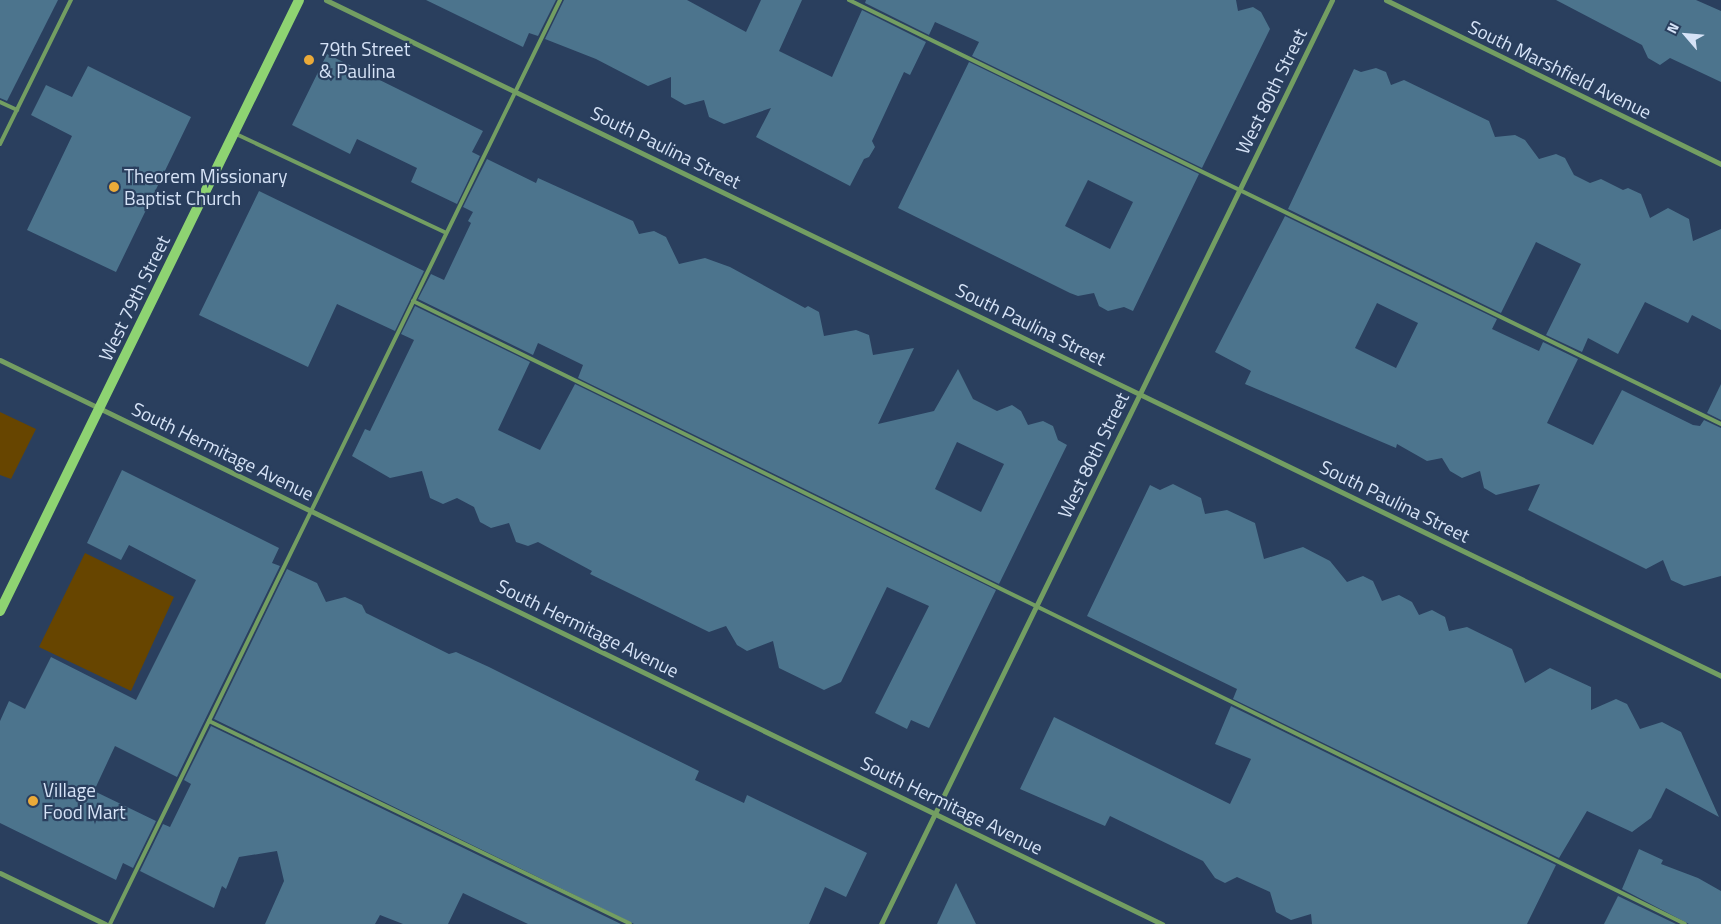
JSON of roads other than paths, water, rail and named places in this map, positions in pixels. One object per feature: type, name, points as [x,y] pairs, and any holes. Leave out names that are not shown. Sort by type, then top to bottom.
[{"type":"main road","name":"West 79th Street","points":[[0,611],[299,0]]},
{"type":"street","name":"South Paulina Street","points":[[326,0],[1721,676]]},
{"type":"street","name":"West 80th Street","points":[[881,924],[1332,0]]},
{"type":"street","name":"South Marshfield Avenue","points":[[1386,0],[1721,164]]},
{"type":"street","name":"South Hermitage Avenue","points":[[0,360],[1162,924]]},
{"type":"street","points":[[0,873],[105,924]]},
{"type":"lane","points":[[0,144],[70,0]]},
{"type":"lane","points":[[110,924],[560,0]]},
{"type":"lane","points":[[849,0],[1721,424]]},
{"type":"lane","points":[[0,102],[17,110]]},
{"type":"lane","points":[[234,133],[446,233]]},
{"type":"lane","points":[[413,301],[1685,924]]},
{"type":"lane","points":[[209,721],[630,924]]},
{"type":"place","name":"79th Street & Paulina","points":[[309,60]]},
{"type":"place","name":"Theorem Missionary Baptist Church","points":[[114,187]]},
{"type":"place","name":"Village Food Mart","points":[[33,801]]}]
